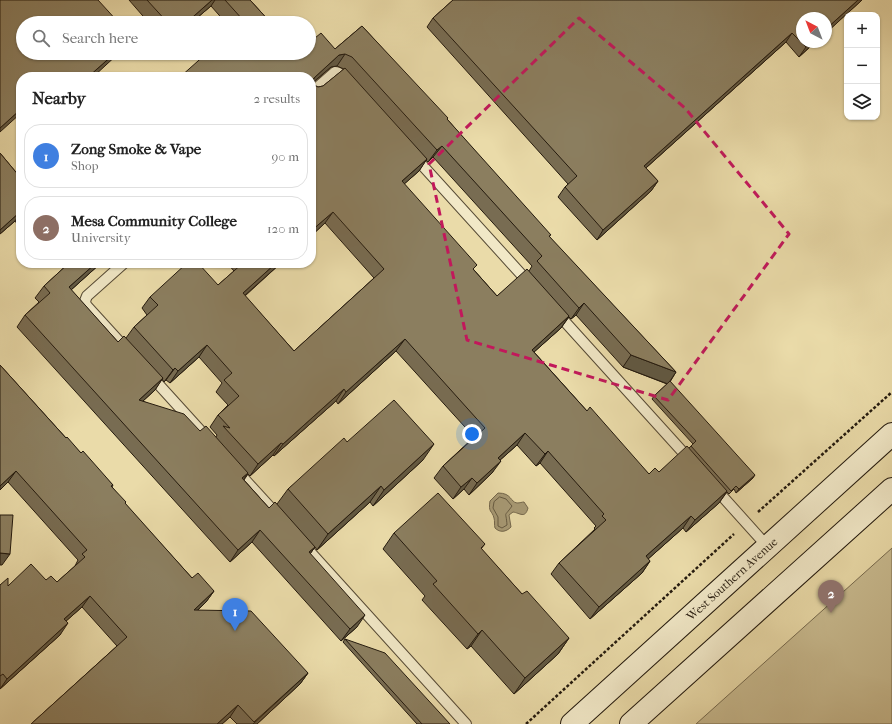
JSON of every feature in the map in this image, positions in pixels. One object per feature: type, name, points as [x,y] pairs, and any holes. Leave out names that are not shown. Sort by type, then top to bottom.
[{"type":"main road","name":"West Southern Avenue","points":[[572,724],[892,434]]},
{"type":"main road","points":[[631,724],[892,490]]},
{"type":"lane","points":[[316,88],[334,72],[338,72],[353,88]]},
{"type":"lane","points":[[406,147],[540,294]]},
{"type":"lane","points":[[118,268],[87,296],[85,301],[86,305],[216,448]]},
{"type":"lane","points":[[550,306],[699,470]]},
{"type":"lane","points":[[232,466],[285,524]]},
{"type":"lane","points":[[710,482],[767,546]]},
{"type":"lane","points":[[296,536],[466,724]]},
{"type":"path","points":[[526,724],[892,392]]},
{"type":"highlighted area","points":[[579,18],[685,108],[789,234],[668,400],[467,340],[429,164]]},
{"type":"shaded area","points":[[892,548],[892,724],[696,724]]},
{"type":"water","points":[[498,493],[506,494],[517,503],[524,502],[528,508],[524,514],[513,512],[509,515],[511,527],[503,531],[499,531],[495,528],[494,518],[490,510],[490,501]]},
{"type":"building","points":[[0,0],[98,0],[113,16],[16,16],[16,60],[107,60],[94,72],[16,72],[16,114],[0,128]]},
{"type":"building","points":[[147,0],[212,0],[194,16],[162,16]]},
{"type":"building","points":[[225,0],[250,0],[265,16],[239,16]]},
{"type":"building","points":[[453,0],[858,0],[832,24],[832,12],[796,12],[796,37],[792,33],[644,166],[658,181],[603,230],[565,187],[577,176],[433,18]]},
{"type":"building","points":[[362,26],[448,118],[447,119],[551,235],[549,236],[676,372],[631,355],[584,303],[579,308],[537,261],[542,256],[442,146],[437,150],[352,57],[345,54],[339,55],[316,76],[316,72],[186,72],[199,60],[316,60],[316,37],[321,33],[335,49]]},
{"type":"building","points":[[345,68],[427,159],[402,181],[477,265],[473,269],[497,296],[527,269],[569,316],[532,350],[587,411],[590,407],[649,474],[655,468],[659,472],[687,446],[727,491],[695,520],[691,516],[646,556],[650,561],[599,607],[559,563],[606,520],[602,516],[604,514],[548,451],[545,454],[525,433],[498,458],[501,461],[477,483],[472,478],[461,487],[443,466],[485,428],[405,339],[346,392],[344,389],[283,444],[281,443],[258,464],[223,426],[230,428],[218,415],[239,396],[224,380],[232,373],[207,345],[178,371],[175,368],[173,370],[134,327],[158,305],[150,297],[182,268],[203,268],[218,285],[237,268],[270,268],[243,293],[294,351],[384,269],[333,212],[316,227],[316,86],[323,86]]},
{"type":"building","points":[[0,153],[16,172],[16,216],[0,230]]},
{"type":"building","points":[[64,268],[90,268],[69,287],[118,342],[124,336],[163,378],[139,400],[184,414],[200,431],[206,426],[248,473],[242,478],[269,508],[275,502],[315,547],[309,552],[365,615],[350,629],[260,530],[238,550],[25,315],[50,293],[44,286]]},
{"type":"building","points":[[0,365],[66,438],[67,437],[81,453],[83,451],[113,485],[111,486],[126,502],[125,503],[192,578],[198,573],[214,591],[194,610],[251,611],[308,673],[254,722],[238,705],[217,724],[31,724],[127,637],[90,596],[64,619],[68,623],[7,679],[3,674],[0,676],[0,585],[8,578],[8,586],[31,564],[46,580],[51,576],[57,582],[85,557],[82,554],[87,550],[16,471],[0,486]]},
{"type":"building","points":[[670,381],[755,475],[739,489],[736,486],[731,491],[691,446],[696,441],[654,396]]},
{"type":"building","points":[[394,400],[434,444],[384,490],[381,486],[328,534],[288,489],[344,438],[347,442]]},
{"type":"building","points":[[438,493],[485,544],[481,548],[522,594],[527,591],[569,638],[525,678],[482,630],[478,634],[433,584],[437,581],[394,533]]},
{"type":"building","points":[[0,515],[13,515],[10,554],[0,553]]},
{"type":"building","points":[[345,639],[385,653],[450,724],[422,724]]},
{"type":"place","name":"Mesa Community College","points":[[831,613]]},
{"type":"place","name":"Zong Smoke & Vape","points":[[235,631]]}]
